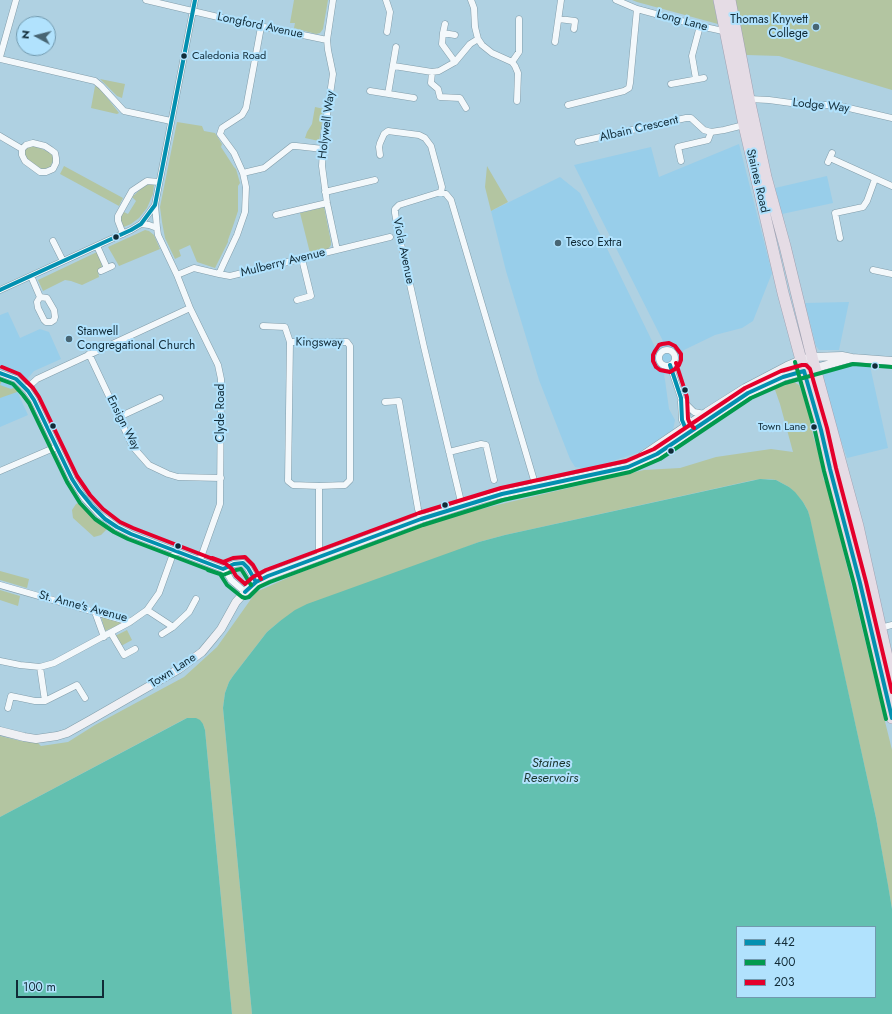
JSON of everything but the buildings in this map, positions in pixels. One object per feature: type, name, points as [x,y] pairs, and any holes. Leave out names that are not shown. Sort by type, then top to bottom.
[{"type":"highway","name":"Staines Road","points":[[720,0],[744,125],[783,293],[802,366],[821,430],[892,718]]},
{"type":"highway","name":"Staines Road","points":[[730,0],[748,99],[766,177],[785,246],[812,357],[858,526],[892,679]]},
{"type":"main road","points":[[802,366],[812,357],[842,356],[892,361]]},
{"type":"main road","points":[[802,366],[816,368],[852,358]]},
{"type":"main road","name":"Town Lane","points":[[688,428],[704,414],[750,385],[787,366],[802,366]]},
{"type":"main road","name":"Town Lane","points":[[0,731],[36,739],[53,737],[67,733],[179,669],[202,652],[221,629],[236,602],[245,592],[256,582],[268,576],[421,519],[462,506],[502,494],[601,474],[618,469],[644,456],[748,393],[783,377],[802,366]]},
{"type":"street","points":[[16,0],[0,58],[95,81],[124,111],[171,121]]},
{"type":"street","name":"Longford Avenue","points":[[146,0],[261,27],[327,40]]},
{"type":"street","points":[[0,290],[131,230],[141,224],[155,205],[195,0]]},
{"type":"street","name":"Holywell Way","points":[[333,0],[327,40],[334,74],[324,136],[322,166],[325,192],[337,250]]},
{"type":"street","points":[[386,0],[390,12],[387,32]]},
{"type":"street","points":[[471,0],[474,8],[475,27],[478,39],[482,45],[492,53],[512,62],[515,66],[518,73],[517,101]]},
{"type":"street","points":[[555,42],[561,0]]},
{"type":"street","name":"Long Lane","points":[[616,0],[637,9],[700,26],[725,31]]},
{"type":"street","points":[[568,104],[624,91],[629,88],[637,9]]},
{"type":"street","points":[[512,62],[519,52],[519,19]]},
{"type":"street","points":[[559,19],[575,21],[574,29]]},
{"type":"street","points":[[445,24],[442,44],[455,62]]},
{"type":"street","points":[[696,79],[692,56],[700,26]]},
{"type":"street","points":[[220,274],[245,212],[246,187],[243,173],[234,153],[220,134],[222,128],[242,115],[246,108],[261,27]]},
{"type":"street","points":[[443,33],[455,35]]},
{"type":"street","points":[[394,66],[432,72],[439,71],[455,62],[470,44],[478,39]]},
{"type":"street","points":[[388,94],[394,66],[396,47]]},
{"type":"street","points":[[432,72],[432,83],[438,89],[440,97],[460,98],[466,108]]},
{"type":"street","points":[[671,84],[704,78]]},
{"type":"street","points":[[370,91],[414,98]]},
{"type":"street","name":"Lodge Way","points":[[748,99],[806,105],[836,105],[892,118]]},
{"type":"street","name":"Albain Crescent","points":[[578,142],[686,118],[691,118],[704,130],[711,132]]},
{"type":"street","points":[[380,156],[379,147],[381,138],[388,131],[388,123]]},
{"type":"street","points":[[681,161],[678,147],[708,140],[711,132],[744,125]]},
{"type":"street","points":[[388,131],[419,135],[425,138],[431,146],[442,186],[441,192],[446,194],[451,200],[536,487]]},
{"type":"street","points":[[0,136],[22,148]]},
{"type":"street","points":[[33,142],[45,146],[55,153],[55,167],[49,171],[40,172],[25,161],[22,155],[22,148],[33,142]]},
{"type":"street","points":[[243,173],[264,168],[292,146],[323,149]]},
{"type":"street","points":[[830,158],[892,186]]},
{"type":"street","points":[[840,238],[835,213],[863,207],[876,178]]},
{"type":"street","points":[[325,192],[375,180]]},
{"type":"street","points":[[123,234],[118,221],[118,216],[132,191],[147,181],[159,182]]},
{"type":"street","name":"Viola Avenue","points":[[441,192],[399,205],[395,213],[462,506]]},
{"type":"street","points":[[276,214],[327,203]]},
{"type":"street","name":"Clyde Road","points":[[155,205],[158,235],[177,275],[190,308],[218,366],[221,379],[220,504],[200,560]]},
{"type":"street","points":[[141,224],[157,228]]},
{"type":"street","name":"Mulberry Avenue","points":[[177,275],[194,268],[230,276],[390,237]]},
{"type":"street","points":[[53,241],[63,262]]},
{"type":"street","points":[[97,246],[107,268]]},
{"type":"street","points":[[297,300],[311,296],[302,259]]},
{"type":"street","points":[[872,270],[892,274]]},
{"type":"street","points":[[31,276],[40,297]]},
{"type":"street","points":[[26,389],[37,379],[190,308]]},
{"type":"street","points":[[263,326],[285,327],[290,342]]},
{"type":"street","name":"Kingsway","points":[[290,342],[347,342],[350,346],[350,480],[345,485],[319,486],[293,484],[288,481],[290,342]]},
{"type":"street","name":"Ensign Way","points":[[89,354],[132,447],[149,465],[178,477],[221,478]]},
{"type":"street","points":[[670,365],[681,398],[682,420],[688,428]]},
{"type":"street","points":[[0,373],[16,379],[34,400],[72,478],[79,490],[99,514],[123,530],[223,569],[231,580],[245,592]]},
{"type":"street","points":[[119,417],[160,398]]},
{"type":"street","points":[[681,398],[694,412],[704,414]]},
{"type":"street","points":[[385,402],[398,400],[421,519]]},
{"type":"street","points":[[449,452],[481,444],[486,445],[494,480]]},
{"type":"street","points":[[0,471],[56,447]]},
{"type":"street","points":[[319,486],[319,550],[321,556]]},
{"type":"street","name":"St. Anne's Avenue","points":[[0,585],[130,622],[147,610],[160,593],[174,550]]},
{"type":"street","points":[[223,569],[234,564],[242,563],[248,568],[256,582]]},
{"type":"street","points":[[162,634],[173,627],[189,612],[196,599]]},
{"type":"street","points":[[147,610],[173,627]]},
{"type":"street","points":[[95,612],[104,637]]},
{"type":"street","points":[[0,661],[40,667],[54,663],[97,643],[104,637],[130,622]]},
{"type":"street","points":[[880,628],[892,625]]},
{"type":"street","points":[[111,633],[124,655],[135,649]]},
{"type":"street","points":[[40,667],[45,701]]},
{"type":"street","points":[[8,708],[11,696],[35,702],[45,701],[77,685],[85,698]]},
{"type":"shaded area","points":[[294,0],[328,0],[323,29],[320,33],[316,34],[294,28],[295,23],[290,23]]},
{"type":"shaded area","points":[[632,0],[713,0],[718,24],[637,2]]},
{"type":"shaded area","name":"Thomas Knyvett College","points":[[735,0],[892,0],[892,90],[779,56],[745,54]]},
{"type":"shaded area","points":[[100,79],[125,84],[122,98],[117,96]]},
{"type":"shaded area","points":[[95,86],[102,91],[119,113],[117,114],[91,108]]},
{"type":"shaded area","points":[[315,107],[324,109],[319,141],[305,138],[312,124]]},
{"type":"shaded area","points":[[177,122],[202,126],[204,131],[215,133],[222,144],[221,147],[236,169],[240,183],[238,186],[238,211],[228,242],[215,268],[197,262],[190,245],[179,250],[181,256],[175,259],[165,238],[160,207]]},
{"type":"shaded area","points":[[739,144],[772,273],[753,321],[742,328],[715,335],[684,350],[664,375],[669,409],[675,420],[673,430],[637,453],[588,469],[575,467],[570,459],[539,380],[506,271],[491,211],[560,177],[580,193],[655,347],[663,341],[574,165],[651,147],[659,177]]},
{"type":"shaded area","points":[[32,145],[49,152],[53,156],[53,161],[50,167],[44,169],[37,168],[28,162],[24,155],[24,149]]},
{"type":"shaded area","points":[[64,166],[123,198],[119,206],[60,174]]},
{"type":"shaded area","points":[[487,166],[508,202],[491,211],[485,187]]},
{"type":"shaded area","points":[[827,176],[833,203],[782,214],[775,188]]},
{"type":"shaded area","points":[[148,184],[154,185],[153,194],[147,208],[139,218],[124,227],[120,221],[121,216],[124,212],[128,214],[136,201],[132,197]]},
{"type":"shaded area","points":[[324,207],[331,245],[327,250],[310,253],[300,213]]},
{"type":"shaded area","points":[[145,230],[154,235],[160,249],[119,266],[108,247]]},
{"type":"shaded area","points":[[97,252],[102,268],[98,271],[99,277],[82,285],[65,280],[43,291],[38,280]]},
{"type":"shaded area","points":[[849,302],[839,350],[819,350],[816,346],[805,303]]},
{"type":"shaded area","points":[[8,312],[20,338],[40,329],[49,332],[61,359],[34,371],[17,391],[28,415],[0,427],[0,315]]},
{"type":"shaded area","points":[[847,366],[870,366],[888,448],[847,458],[835,423],[823,377],[827,371]]},
{"type":"shaded area","points":[[791,382],[799,385],[809,410],[813,435],[824,481],[826,481],[892,750],[892,909],[876,818],[808,511],[803,502],[789,487],[776,480],[769,479],[754,480],[479,542],[280,621],[267,632],[229,682],[225,693],[223,708],[252,1014],[232,1014],[205,730],[203,724],[187,718],[0,817],[0,736],[38,743],[41,746],[68,742],[95,725],[184,677],[217,647],[256,592],[294,575],[447,517],[644,470],[680,468],[716,457],[771,449],[793,452],[774,387]]},
{"type":"shaded area","points":[[0,385],[11,389],[19,386],[21,388],[20,391],[0,398]]},
{"type":"shaded area","points":[[80,502],[97,520],[108,528],[101,535],[94,537],[73,518],[72,510],[76,504]]},
{"type":"shaded area","points":[[0,571],[29,579],[27,588],[0,580]]},
{"type":"shaded area","points":[[0,590],[20,596],[18,606],[0,600]]},
{"type":"shaded area","points":[[101,616],[123,623],[105,631]]},
{"type":"shaded area","points":[[127,630],[132,640],[121,646],[115,636]]},
{"type":"water","name":"Staines Reservoirs","points":[[760,479],[776,480],[795,492],[803,502],[810,518],[876,818],[892,909],[892,1014],[252,1014],[223,708],[225,693],[229,682],[267,632],[295,610],[307,604],[479,542]]},
{"type":"water","points":[[187,718],[196,718],[200,720],[205,730],[232,1014],[0,1014],[0,817]]},
{"type":"transit line","name":"442","points":[[0,290],[131,230],[141,224],[155,205],[195,0]]},
{"type":"transit line","name":"203","points":[[669,343],[675,346],[681,354],[679,365],[670,372],[660,370],[656,367],[653,361],[655,351],[659,345],[662,344],[669,343]]},
{"type":"transit line","name":"400","points":[[795,362],[815,431],[854,584],[886,719]]},
{"type":"transit line","name":"203","points":[[676,363],[687,397],[688,419],[694,428]]},
{"type":"transit line","name":"400","points":[[0,379],[13,384],[29,403],[67,482],[80,503],[95,519],[114,532],[128,539],[220,574],[227,585],[245,598],[249,597],[259,587],[270,582],[423,525],[503,500],[630,472],[660,459],[751,398],[785,383],[853,364],[892,367]]},
{"type":"transit line","name":"442","points":[[670,365],[681,398],[682,420],[685,427]]},
{"type":"transit line","name":"203","points":[[2,367],[19,374],[33,388],[39,397],[77,476],[90,495],[103,509],[120,522],[133,528],[226,564],[245,584],[253,577],[266,570],[419,513],[501,488],[626,461],[654,449],[745,388],[781,371],[806,365],[810,369],[827,428],[892,692]]},
{"type":"transit line","name":"442","points":[[804,371],[821,430],[860,583],[892,718]]},
{"type":"transit line","name":"442","points":[[245,592],[256,582],[268,576],[421,519],[502,494],[628,467],[657,454],[748,393],[783,377],[804,371]]},
{"type":"transit line","name":"442","points":[[0,373],[16,379],[28,391],[34,400],[72,479],[92,506],[105,519],[131,534],[223,569],[234,564],[243,563],[248,568],[256,582]]},
{"type":"transit line","name":"203","points":[[212,558],[223,562],[233,558],[245,557],[253,565],[261,579]]},
{"type":"transit line","name":"400","points":[[208,570],[223,575],[241,569],[251,585]]},
{"type":"place","name":"Thomas Knyvett College","points":[[816,27]]},
{"type":"place","name":"Caledonia Road","points":[[184,56]]},
{"type":"place","name":"Tesco Extra","points":[[558,243]]},
{"type":"place","name":"Stanwell Congregational Church","points":[[69,339]]},
{"type":"place","name":"Town Lane","points":[[814,427]]}]
